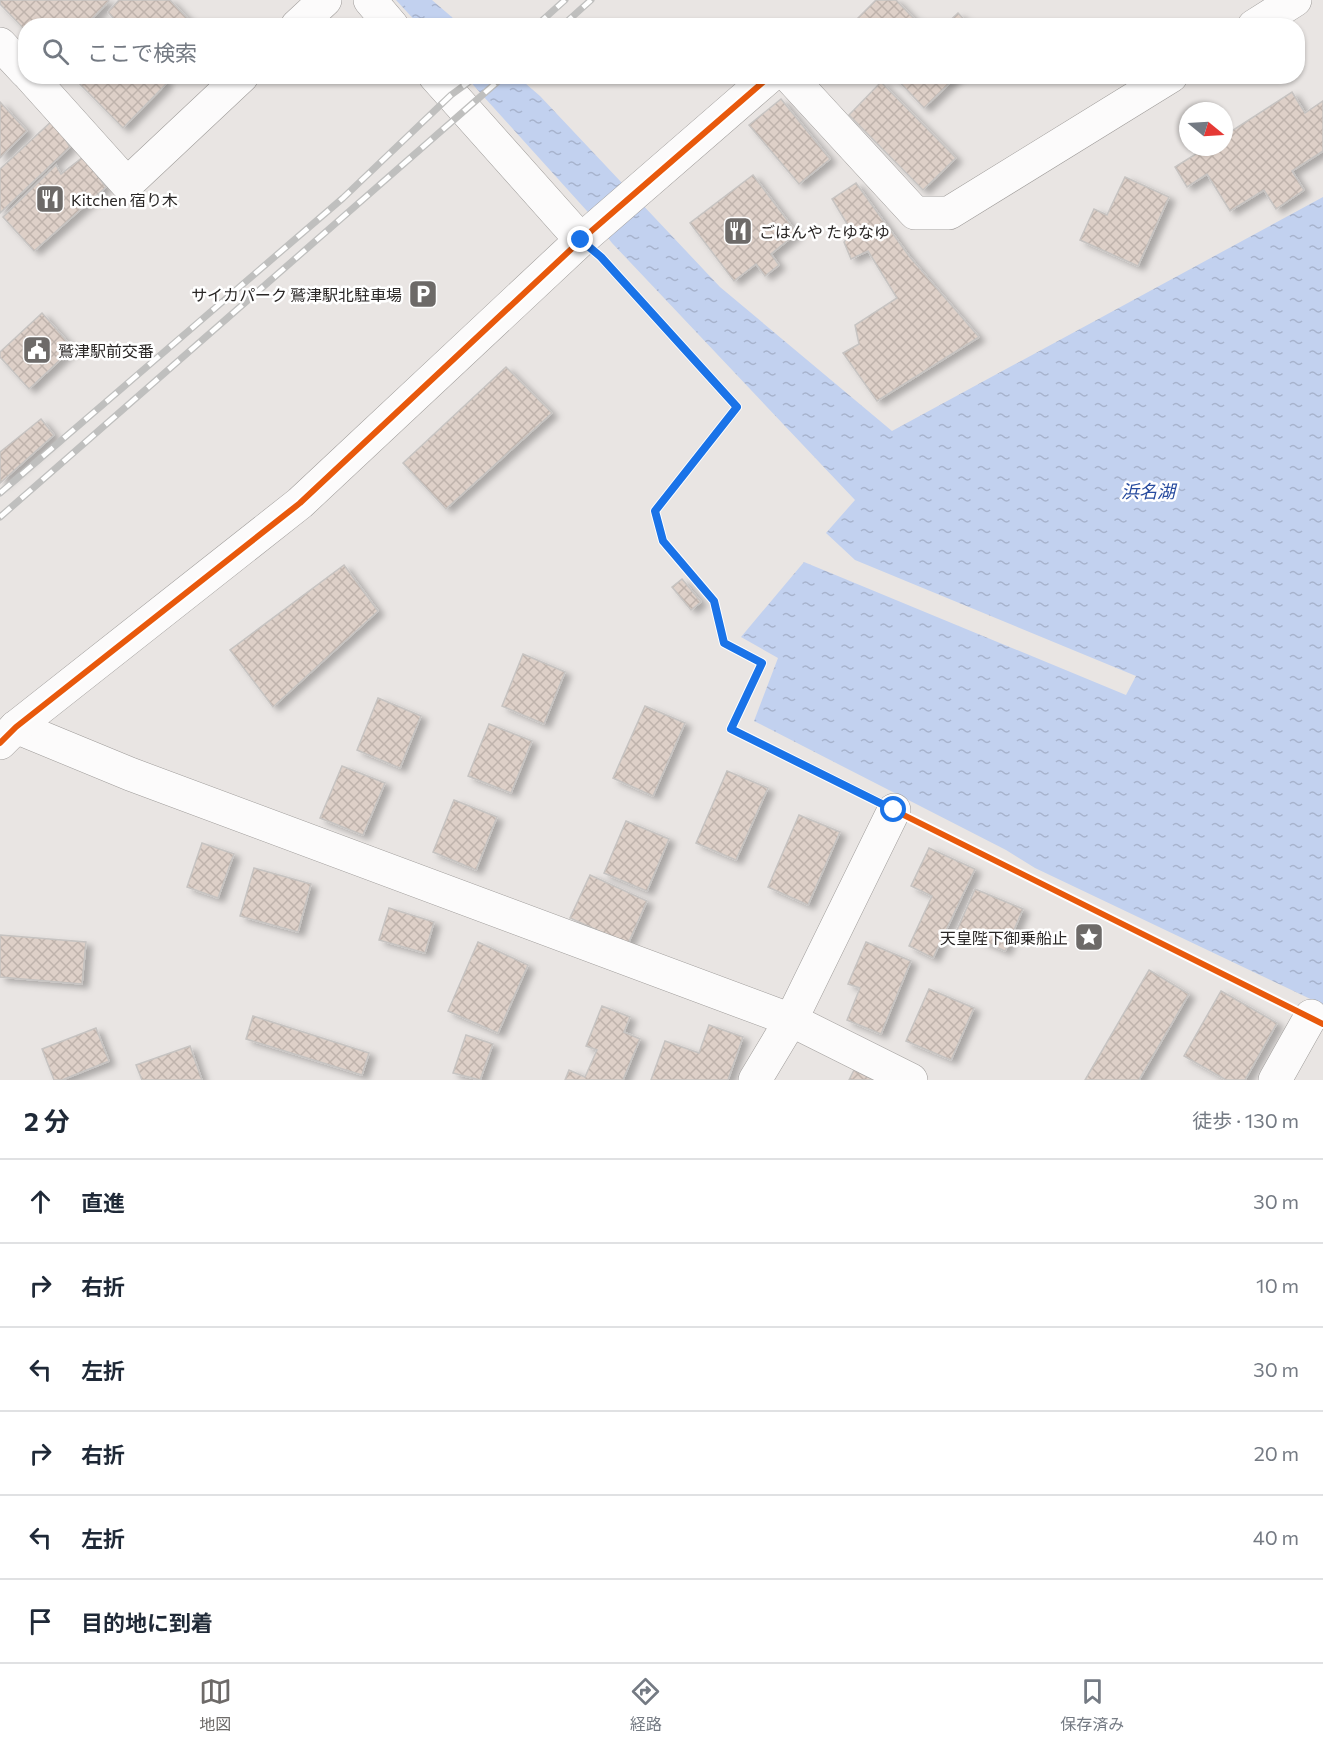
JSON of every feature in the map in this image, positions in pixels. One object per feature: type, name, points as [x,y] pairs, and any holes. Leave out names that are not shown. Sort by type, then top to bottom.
[{"type":"street","points":[[306,18],[325,0]]},
{"type":"street","points":[[370,0],[385,18]]},
{"type":"street","points":[[1267,18],[1295,0]]},
{"type":"street","points":[[0,44],[18,63]]},
{"type":"street","points":[[37,84],[127,184],[233,84]]},
{"type":"street","points":[[442,84],[581,240]]},
{"type":"street","points":[[8,735],[300,503],[581,240],[636,195],[761,84]]},
{"type":"street","points":[[796,84],[915,213],[949,213],[1158,84]]},
{"type":"street","points":[[8,735],[130,774],[791,1020],[911,1080]]},
{"type":"street","points":[[755,1080],[791,1020],[894,810]]},
{"type":"street","points":[[1275,1080],[1311,1016]]},
{"type":"water","points":[[396,0],[432,0],[453,18],[413,18]]},
{"type":"water","name":"浜名湖","points":[[472,84],[526,84],[720,287],[892,431],[1323,197],[1323,1005],[1035,868],[1006,850],[754,721],[778,658],[741,637],[804,562],[1126,695],[1136,676],[855,560],[826,533],[855,500],[612,243],[587,211]]},
{"type":"building","points":[[0,0],[109,1],[93,18],[18,18],[18,23],[0,4]]},
{"type":"building","points":[[119,0],[170,0],[187,18],[113,18],[108,12]]},
{"type":"building","points":[[876,0],[896,0],[913,18],[858,18]]},
{"type":"building","points":[[958,13],[963,18],[953,18]]},
{"type":"building","points":[[80,84],[166,84],[123,128]]},
{"type":"building","points":[[879,84],[883,84],[956,158],[923,190],[849,115]]},
{"type":"building","points":[[902,84],[949,84],[924,108]]},
{"type":"building","points":[[1292,92],[1305,113],[1323,101],[1323,151],[1292,171],[1304,190],[1276,209],[1264,190],[1230,211],[1207,174],[1187,187],[1175,167],[1193,156],[1233,156],[1233,130]]},
{"type":"building","points":[[781,99],[830,159],[799,184],[749,125]]},
{"type":"building","points":[[0,102],[27,131],[0,158]]},
{"type":"building","points":[[53,120],[70,147],[0,213],[0,169]]},
{"type":"building","points":[[83,157],[106,187],[34,251],[3,217],[56,165],[61,174]]},
{"type":"building","points":[[753,175],[797,233],[771,254],[779,265],[765,276],[756,264],[734,281],[690,223]]},
{"type":"building","points":[[1125,177],[1169,197],[1138,266],[1080,240],[1094,209],[1107,215]]},
{"type":"building","points":[[856,183],[909,256],[979,337],[877,401],[843,353],[859,344],[855,325],[897,298],[868,251],[851,259],[844,242],[852,232],[832,199]]},
{"type":"building","name":"鷲津駅前交番","points":[[42,313],[73,348],[29,389],[0,357],[0,352]]},
{"type":"building","points":[[506,367],[552,413],[446,509],[403,463]]},
{"type":"building","points":[[41,419],[54,435],[0,483],[0,452]]},
{"type":"building","points":[[344,565],[378,611],[273,707],[230,650]]},
{"type":"building","points":[[682,579],[701,602],[691,610],[672,587]]},
{"type":"building","points":[[523,654],[565,672],[544,724],[502,706]]},
{"type":"building","points":[[378,698],[421,716],[400,768],[357,750]]},
{"type":"building","points":[[645,706],[685,723],[653,796],[613,778]]},
{"type":"building","points":[[489,724],[532,741],[511,793],[468,776]]},
{"type":"building","points":[[342,766],[385,783],[363,835],[320,818]]},
{"type":"building","points":[[727,771],[768,788],[736,860],[696,843]]},
{"type":"building","points":[[454,800],[497,817],[476,870],[433,852]]},
{"type":"building","points":[[799,815],[840,832],[808,905],[768,887]]},
{"type":"building","points":[[626,821],[669,839],[647,891],[604,873]]},
{"type":"building","points":[[202,843],[234,854],[218,898],[187,887]]},
{"type":"building","points":[[929,848],[975,869],[933,958],[909,946],[932,896],[911,886]]},
{"type":"building","points":[[254,868],[311,884],[298,932],[240,916]]},
{"type":"building","points":[[590,875],[647,901],[628,944],[570,918]]},
{"type":"building","points":[[975,889],[1023,909],[1005,951],[957,930]]},
{"type":"building","points":[[389,908],[434,922],[425,953],[379,940]]},
{"type":"building","points":[[0,935],[86,942],[82,984],[0,977]]},
{"type":"building","points":[[478,942],[528,965],[498,1033],[448,1011]]},
{"type":"building","points":[[866,942],[911,961],[881,1034],[847,1020],[860,988],[848,984]]},
{"type":"building","points":[[1149,970],[1189,994],[1139,1080],[1085,1080]]},
{"type":"building","points":[[929,989],[974,1008],[951,1060],[906,1041]]},
{"type":"building","points":[[1221,991],[1277,1023],[1245,1080],[1226,1080],[1184,1056]]},
{"type":"building","points":[[602,1006],[630,1017],[624,1032],[640,1039],[623,1080],[565,1080],[569,1070],[585,1077],[597,1050],[586,1046]]},
{"type":"building","points":[[253,1016],[369,1053],[362,1075],[246,1039]]},
{"type":"building","points":[[709,1025],[743,1037],[728,1080],[651,1080],[665,1041],[699,1053]]},
{"type":"building","points":[[96,1028],[109,1061],[62,1080],[54,1080],[42,1049]]},
{"type":"building","points":[[466,1035],[493,1044],[480,1080],[453,1073]]},
{"type":"building","points":[[190,1046],[202,1080],[142,1080],[136,1065]]},
{"type":"building","points":[[854,1070],[874,1080],[849,1080]]},
{"type":"railway","points":[[545,18],[565,0]]},
{"type":"railway","points":[[571,18],[591,0]]},
{"type":"railway","points":[[0,493],[343,198],[451,95],[466,84]]},
{"type":"railway","points":[[0,517],[495,84]]},
{"type":"cycle path","points":[[0,743],[16,727],[300,503],[581,240],[761,84]]},
{"type":"cycle path","points":[[581,240],[601,257],[737,407],[655,511],[663,541],[714,601],[724,643],[762,663],[731,729],[1323,1024]]},
{"type":"place","name":"Kitchen 宿り木","points":[[50,199]]},
{"type":"place","name":"ごはんや たゆなゆ","points":[[738,231]]},
{"type":"place","name":"サイカパーク 鷲津駅北駐車場","points":[[423,294]]},
{"type":"place","name":"鷲津駅前交番","points":[[37,350]]},
{"type":"place","name":"天皇陛下御乗船止","points":[[1089,937]]},
{"type":"route","points":[[581,240],[601,257],[737,407],[655,511],[663,541],[714,601],[724,643],[762,663],[731,729],[894,810]]}]
